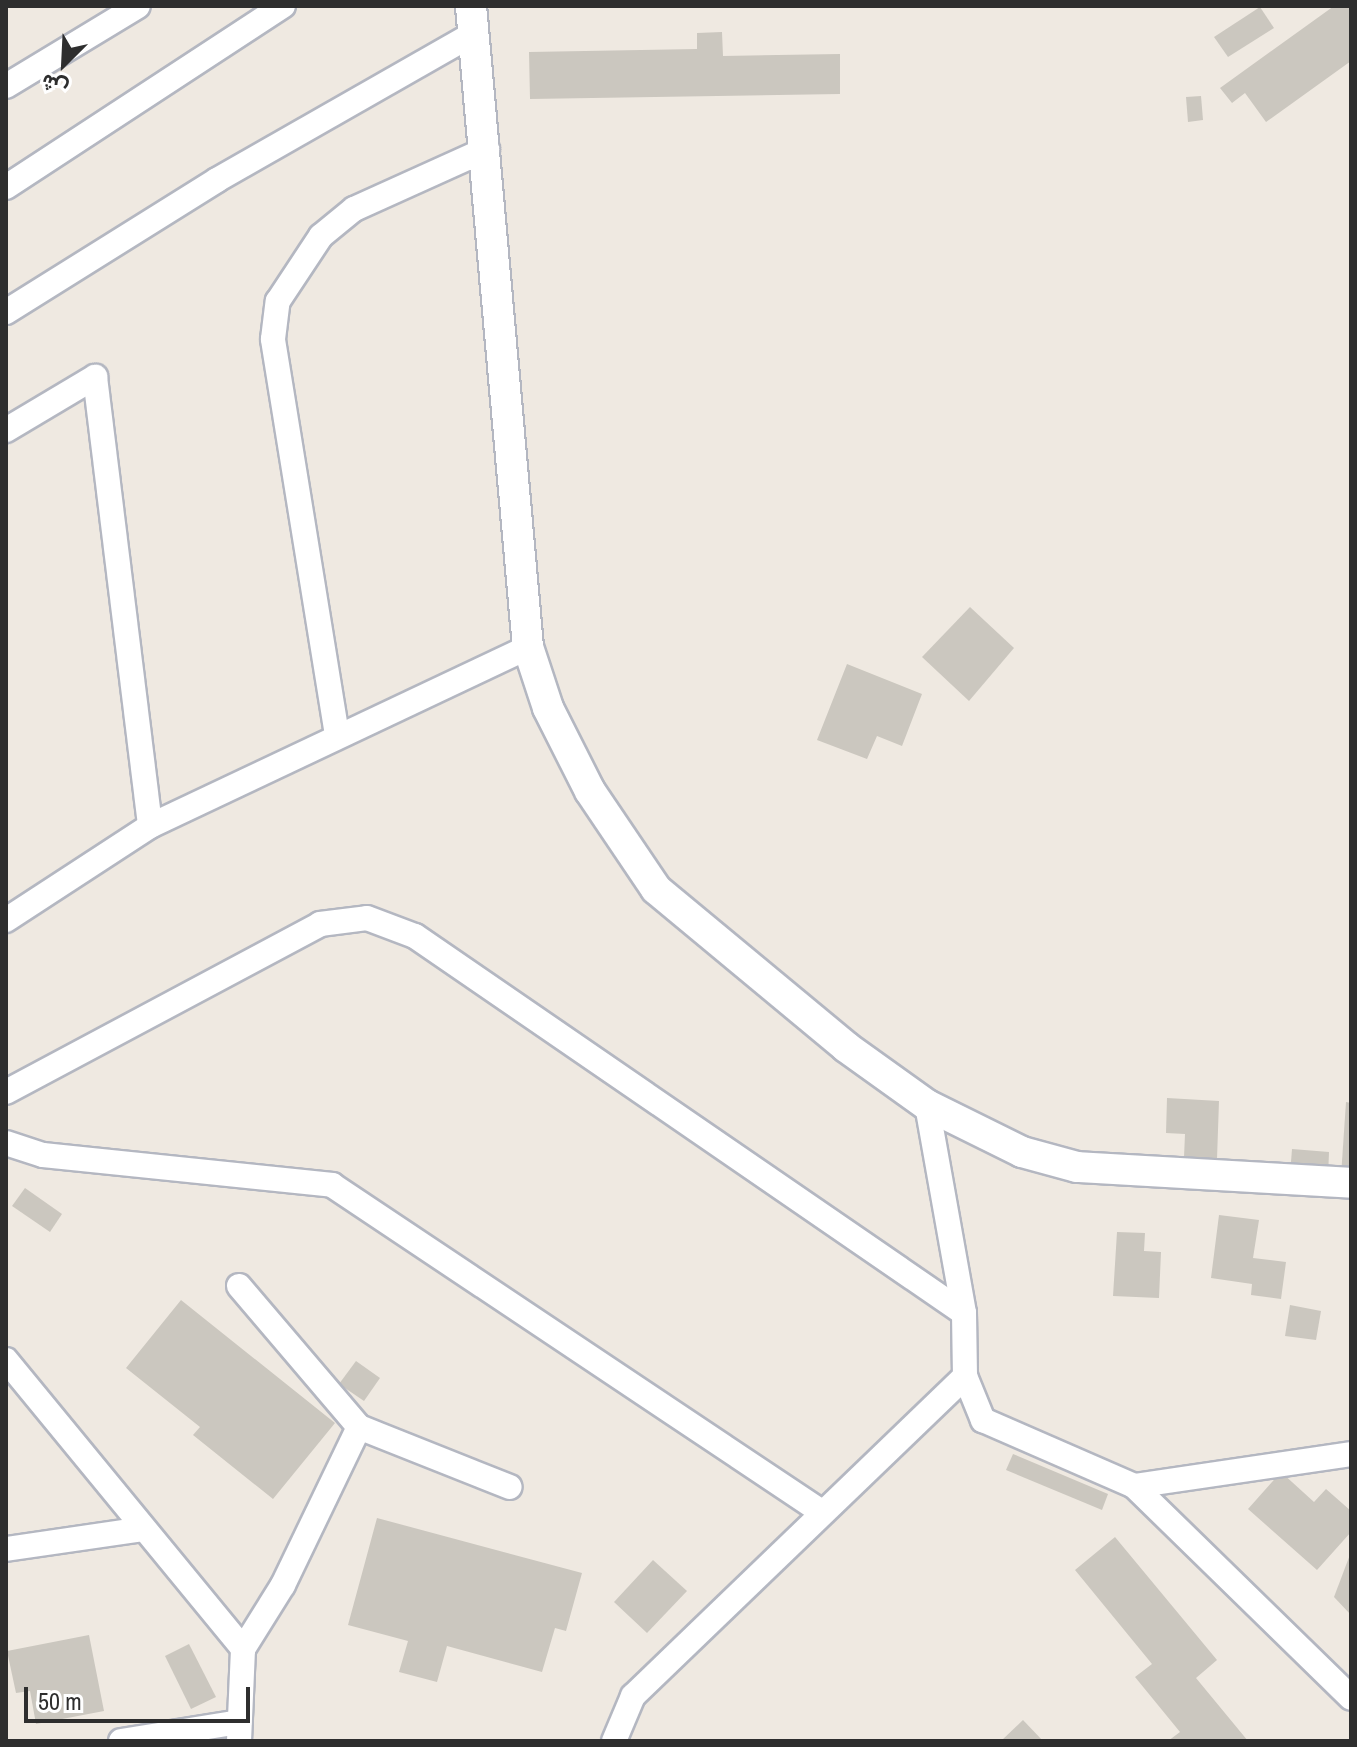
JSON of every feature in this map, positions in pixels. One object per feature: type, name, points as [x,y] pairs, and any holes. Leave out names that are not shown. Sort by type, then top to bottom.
[{"type":"street","points":[[6,86],[138,6]]},
{"type":"street","points":[[6,187],[283,6]]},
{"type":"street","points":[[6,312],[472,20],[487,149],[528,647],[548,708],[590,791],[656,889],[765,983],[927,1105],[1022,1152],[1077,1167],[1351,1183]]},
{"type":"street","points":[[337,735],[273,339],[278,301],[321,236],[354,209],[487,149]]},
{"type":"street","points":[[6,430],[95,377],[150,826]]},
{"type":"street","points":[[6,920],[150,826],[528,647]]},
{"type":"street","points":[[6,1092],[320,924],[367,918],[390,924],[964,1313]]},
{"type":"street","points":[[927,1105],[964,1313],[965,1376],[983,1420],[1134,1486],[1351,1698]]},
{"type":"street","points":[[6,1143],[43,1155],[332,1185],[820,1511]]},
{"type":"street","points":[[239,1286],[359,1427],[510,1487]]},
{"type":"street","points":[[6,1360],[243,1649]]},
{"type":"street","points":[[614,1741],[633,1696],[820,1511],[965,1376]]},
{"type":"street","points":[[121,1741],[239,1731],[243,1649],[283,1585],[359,1427]]},
{"type":"street","points":[[1134,1486],[1351,1454]]},
{"type":"street","points":[[6,1549],[143,1529]]},
{"type":"building","points":[[1334,6],[1351,6],[1351,61],[1266,122],[1245,93],[1232,103],[1220,88]]},
{"type":"building","points":[[1260,7],[1274,28],[1228,57],[1214,37]]},
{"type":"building","points":[[722,32],[723,56],[840,54],[840,94],[530,99],[529,52],[697,49],[697,33]]},
{"type":"building","points":[[1201,96],[1203,120],[1188,122],[1186,97]]},
{"type":"building","points":[[970,607],[1014,648],[969,701],[922,657]]},
{"type":"building","points":[[847,664],[922,694],[902,746],[877,736],[867,759],[817,740]]},
{"type":"building","points":[[1167,1098],[1219,1101],[1217,1159],[1184,1157],[1185,1134],[1166,1133]]},
{"type":"building","points":[[1346,1102],[1351,1103],[1351,1177],[1341,1176]]},
{"type":"building","points":[[1292,1149],[1329,1152],[1328,1178],[1290,1175]]},
{"type":"building","points":[[25,1188],[62,1214],[50,1232],[12,1206]]},
{"type":"building","points":[[1219,1215],[1259,1220],[1253,1258],[1286,1262],[1281,1299],[1251,1295],[1252,1284],[1211,1278]]},
{"type":"building","points":[[1117,1232],[1145,1233],[1144,1251],[1161,1252],[1159,1298],[1113,1296]]},
{"type":"building","points":[[181,1300],[335,1423],[273,1499],[193,1435],[200,1427],[126,1368]]},
{"type":"building","points":[[1290,1305],[1321,1311],[1316,1340],[1285,1336]]},
{"type":"building","points":[[356,1361],[380,1378],[364,1401],[339,1384]]},
{"type":"building","points":[[1013,1454],[1108,1494],[1102,1510],[1006,1470]]},
{"type":"building","points":[[1281,1472],[1314,1502],[1326,1489],[1351,1511],[1351,1532],[1317,1570],[1248,1509]]},
{"type":"building","points":[[377,1518],[582,1573],[566,1631],[555,1628],[542,1672],[447,1646],[437,1682],[399,1672],[408,1641],[348,1625]]},
{"type":"building","points":[[1115,1537],[1217,1660],[1196,1678],[1248,1741],[1168,1741],[1180,1732],[1135,1677],[1152,1664],[1075,1570]]},
{"type":"building","points":[[1351,1552],[1351,1615],[1334,1597]]},
{"type":"building","points":[[653,1560],[687,1591],[647,1633],[614,1602]]},
{"type":"building","points":[[89,1635],[104,1711],[36,1724],[30,1691],[16,1693],[7,1651]]},
{"type":"building","points":[[189,1644],[216,1697],[191,1709],[165,1656]]},
{"type":"building","points":[[1023,1720],[1043,1741],[1001,1741]]}]
